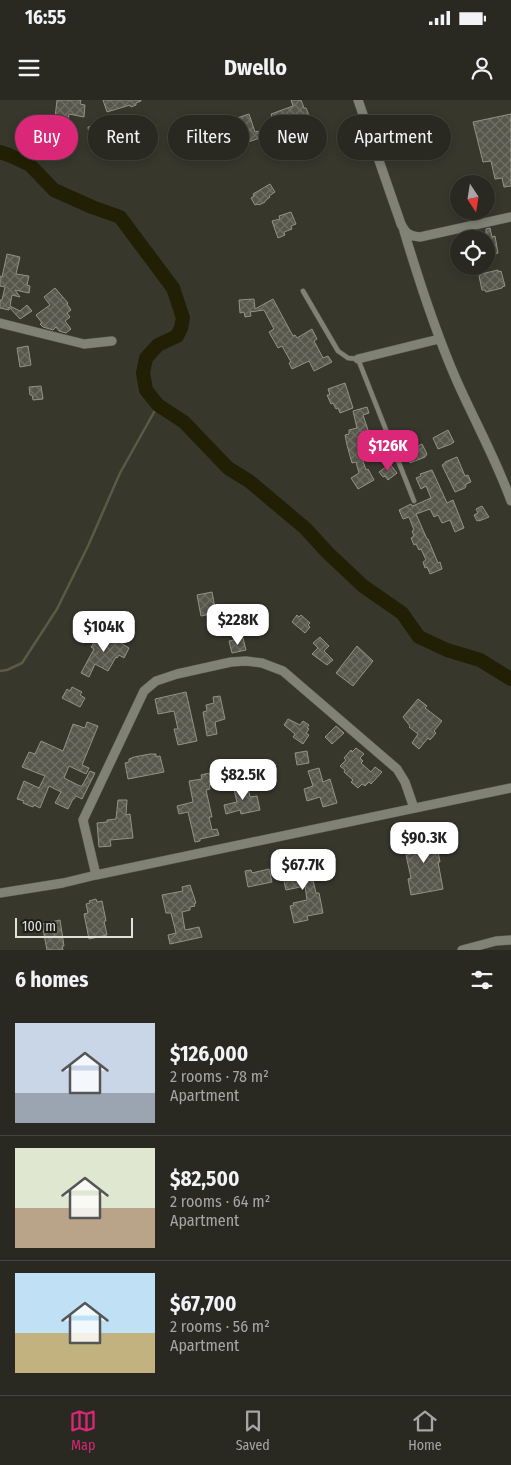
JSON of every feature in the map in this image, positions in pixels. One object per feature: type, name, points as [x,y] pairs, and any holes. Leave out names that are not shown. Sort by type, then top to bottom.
[{"type":"street","points":[[358,100],[404,231],[439,339],[511,501]]},
{"type":"street","points":[[404,231],[412,236],[420,237],[511,217]]},
{"type":"street","points":[[0,323],[84,344],[112,341]]},
{"type":"street","points":[[358,359],[439,339]]},
{"type":"street","points":[[96,875],[83,820],[144,691],[156,681],[177,674],[231,662],[262,663],[283,671],[397,769],[406,782],[414,808]]},
{"type":"street","points":[[0,893],[63,884],[96,875],[511,788]]},
{"type":"street","points":[[462,950],[496,941],[511,940]]},
{"type":"lane","points":[[303,291],[338,351],[348,358],[358,359],[414,501]]},
{"type":"building","points":[[57,100],[81,100],[80,104],[85,105],[84,117],[69,114],[55,115]]},
{"type":"building","points":[[103,100],[141,101],[131,107],[130,105],[107,112]]},
{"type":"building","points":[[291,100],[301,100],[309,115],[271,115],[271,114],[293,106]]},
{"type":"building","points":[[249,114],[255,132],[258,131],[259,134],[259,138],[249,142],[249,115],[246,115]]},
{"type":"building","points":[[511,114],[511,186],[504,187],[502,178],[495,179],[491,161],[483,162],[473,122]]},
{"type":"building","points":[[270,184],[275,192],[265,202],[255,205],[251,198],[254,196],[253,194]]},
{"type":"building","points":[[291,212],[296,224],[291,226],[292,229],[284,232],[285,235],[278,238],[272,221],[280,219],[279,216]]},
{"type":"building","points":[[495,236],[498,253],[495,254]]},
{"type":"building","points":[[7,254],[20,257],[16,274],[29,276],[27,285],[30,286],[29,293],[15,290],[20,297],[12,295],[10,306],[20,311],[27,305],[32,311],[20,319],[9,307],[9,310],[0,308],[0,300],[2,300],[5,287],[0,286],[0,276],[2,277]]},
{"type":"building","points":[[495,271],[501,271],[505,286],[486,292],[482,290],[479,276],[495,275]]},
{"type":"building","points":[[55,288],[68,303],[71,310],[67,313],[70,317],[65,321],[71,329],[66,333],[59,331],[56,327],[53,330],[43,327],[36,315],[50,305],[44,297]]},
{"type":"building","points":[[254,299],[255,309],[273,299],[293,336],[295,335],[297,338],[312,329],[317,339],[314,341],[323,358],[328,356],[332,362],[314,371],[309,361],[292,369],[289,363],[291,362],[282,346],[278,348],[269,332],[274,329],[264,310],[250,312],[251,316],[245,317],[244,312],[240,313],[239,300]]},
{"type":"building","points":[[28,346],[31,365],[20,367],[17,348]]},
{"type":"building","points":[[345,383],[353,408],[340,413],[333,403],[331,404],[327,395],[330,395],[328,389]]},
{"type":"building","points":[[41,386],[43,399],[33,400],[29,387]]},
{"type":"building","points":[[367,407],[369,413],[363,415],[370,442],[364,444],[365,447],[359,449],[366,470],[368,469],[374,480],[358,489],[351,478],[359,473],[356,462],[352,463],[345,435],[349,434],[349,430],[357,428],[353,411]]},
{"type":"building","points":[[448,430],[454,442],[438,449],[433,438]]},
{"type":"building","points":[[422,444],[427,454],[425,457],[410,463],[406,452]]},
{"type":"building","points":[[457,457],[465,476],[468,475],[471,482],[466,484],[465,488],[455,492],[442,465]]},
{"type":"building","points":[[390,464],[397,473],[388,480],[379,472]]},
{"type":"building","points":[[432,470],[447,503],[453,500],[464,528],[455,532],[450,520],[442,523],[438,515],[434,517],[430,509],[416,514],[442,569],[430,574],[427,567],[425,568],[423,562],[426,560],[421,549],[419,550],[416,544],[414,545],[411,538],[414,536],[412,531],[414,530],[409,517],[403,519],[399,510],[431,498],[426,486],[421,489],[416,478],[421,476],[420,474]]},
{"type":"building","points":[[482,506],[489,517],[477,521],[474,515],[478,513],[476,509]]},
{"type":"building","points":[[212,592],[216,613],[201,616],[197,595]]},
{"type":"building","points":[[297,615],[299,617],[301,615],[310,623],[308,625],[310,627],[305,633],[292,622]]},
{"type":"building","points":[[98,629],[129,648],[124,658],[119,655],[116,657],[108,671],[95,664],[89,677],[81,673],[94,649],[91,647],[95,641],[92,640]]},
{"type":"building","points":[[320,637],[329,646],[324,651],[333,660],[327,665],[312,654],[318,648],[313,643]]},
{"type":"building","points":[[243,638],[246,650],[232,653],[229,641]]},
{"type":"building","points":[[357,646],[373,661],[353,686],[336,673]]},
{"type":"building","points":[[72,687],[82,692],[80,695],[85,698],[80,707],[62,698],[67,689],[70,691]]},
{"type":"building","points":[[186,692],[197,741],[178,745],[174,729],[178,729],[174,711],[158,714],[155,699]]},
{"type":"building","points":[[220,696],[225,719],[215,722],[217,734],[207,736],[203,712],[207,711],[206,705],[214,703],[213,697]]},
{"type":"building","points":[[418,699],[427,706],[425,708],[442,721],[434,731],[436,733],[430,740],[428,738],[419,749],[412,743],[418,734],[409,727],[403,717]]},
{"type":"building","points":[[288,719],[300,725],[303,721],[309,725],[306,733],[309,735],[303,744],[293,737],[295,734],[284,725]]},
{"type":"building","points":[[87,722],[98,726],[82,765],[89,768],[86,774],[69,766],[64,778],[82,786],[90,771],[95,773],[82,799],[76,796],[68,809],[55,803],[61,792],[49,786],[40,808],[34,805],[33,807],[17,799],[24,781],[39,788],[45,776],[22,767],[29,752],[35,754],[41,741],[63,751],[73,724],[85,728]]},
{"type":"building","points":[[336,726],[344,733],[332,744],[325,737]]},
{"type":"building","points":[[356,748],[364,754],[360,758],[363,761],[361,763],[371,772],[375,767],[382,772],[371,784],[369,782],[365,786],[362,784],[358,788],[351,782],[353,780],[340,766],[346,760],[344,758],[351,750],[352,752]]},
{"type":"building","points":[[307,751],[309,763],[297,765],[295,753]]},
{"type":"building","points":[[156,754],[156,757],[160,756],[164,772],[128,779],[125,763],[134,757]]},
{"type":"building","points":[[319,768],[323,782],[330,779],[337,803],[323,807],[320,797],[307,801],[304,789],[313,786],[308,771]]},
{"type":"building","points":[[209,773],[211,780],[209,781],[210,789],[206,790],[212,817],[209,817],[212,830],[217,829],[219,835],[195,842],[188,812],[179,814],[177,806],[193,802],[189,781],[202,779],[201,775]]},
{"type":"building","points":[[247,782],[250,797],[257,796],[260,810],[241,814],[240,810],[226,814],[224,805],[237,802],[233,786]]},
{"type":"building","points":[[118,800],[127,800],[126,815],[130,814],[133,838],[110,840],[111,846],[99,847],[97,823],[116,819]]},
{"type":"building","points":[[416,833],[417,837],[421,836],[422,839],[438,835],[440,846],[437,846],[440,862],[438,862],[443,889],[411,895],[408,879],[411,878],[406,855],[411,854],[407,834]]},
{"type":"building","points":[[311,861],[315,875],[312,876],[316,893],[319,893],[323,913],[307,916],[308,920],[294,923],[290,906],[294,905],[293,903],[307,900],[305,886],[286,890],[281,868]]},
{"type":"building","points":[[269,869],[272,882],[248,887],[245,871],[251,870],[252,873]]},
{"type":"building","points":[[190,885],[196,903],[194,904],[195,906],[190,907],[190,910],[182,912],[185,930],[199,927],[202,937],[170,944],[168,935],[176,933],[171,913],[166,913],[162,895],[183,891],[182,887]]},
{"type":"building","points":[[96,899],[97,902],[102,901],[107,935],[89,939],[84,914],[88,913],[86,904]]},
{"type":"building","points":[[60,920],[63,950],[47,950],[42,924]]},
{"type":"waterway","points":[[0,152],[30,165],[54,190],[120,217],[173,288],[183,318],[181,328],[177,336],[158,345],[146,358],[143,373],[146,390],[158,405],[184,422],[228,468],[249,481],[305,528],[363,586],[402,613],[419,637],[447,650],[480,660],[511,679]]},
{"type":"waterway","points":[[0,671],[22,663],[57,609],[88,546],[120,473],[158,405]]}]
